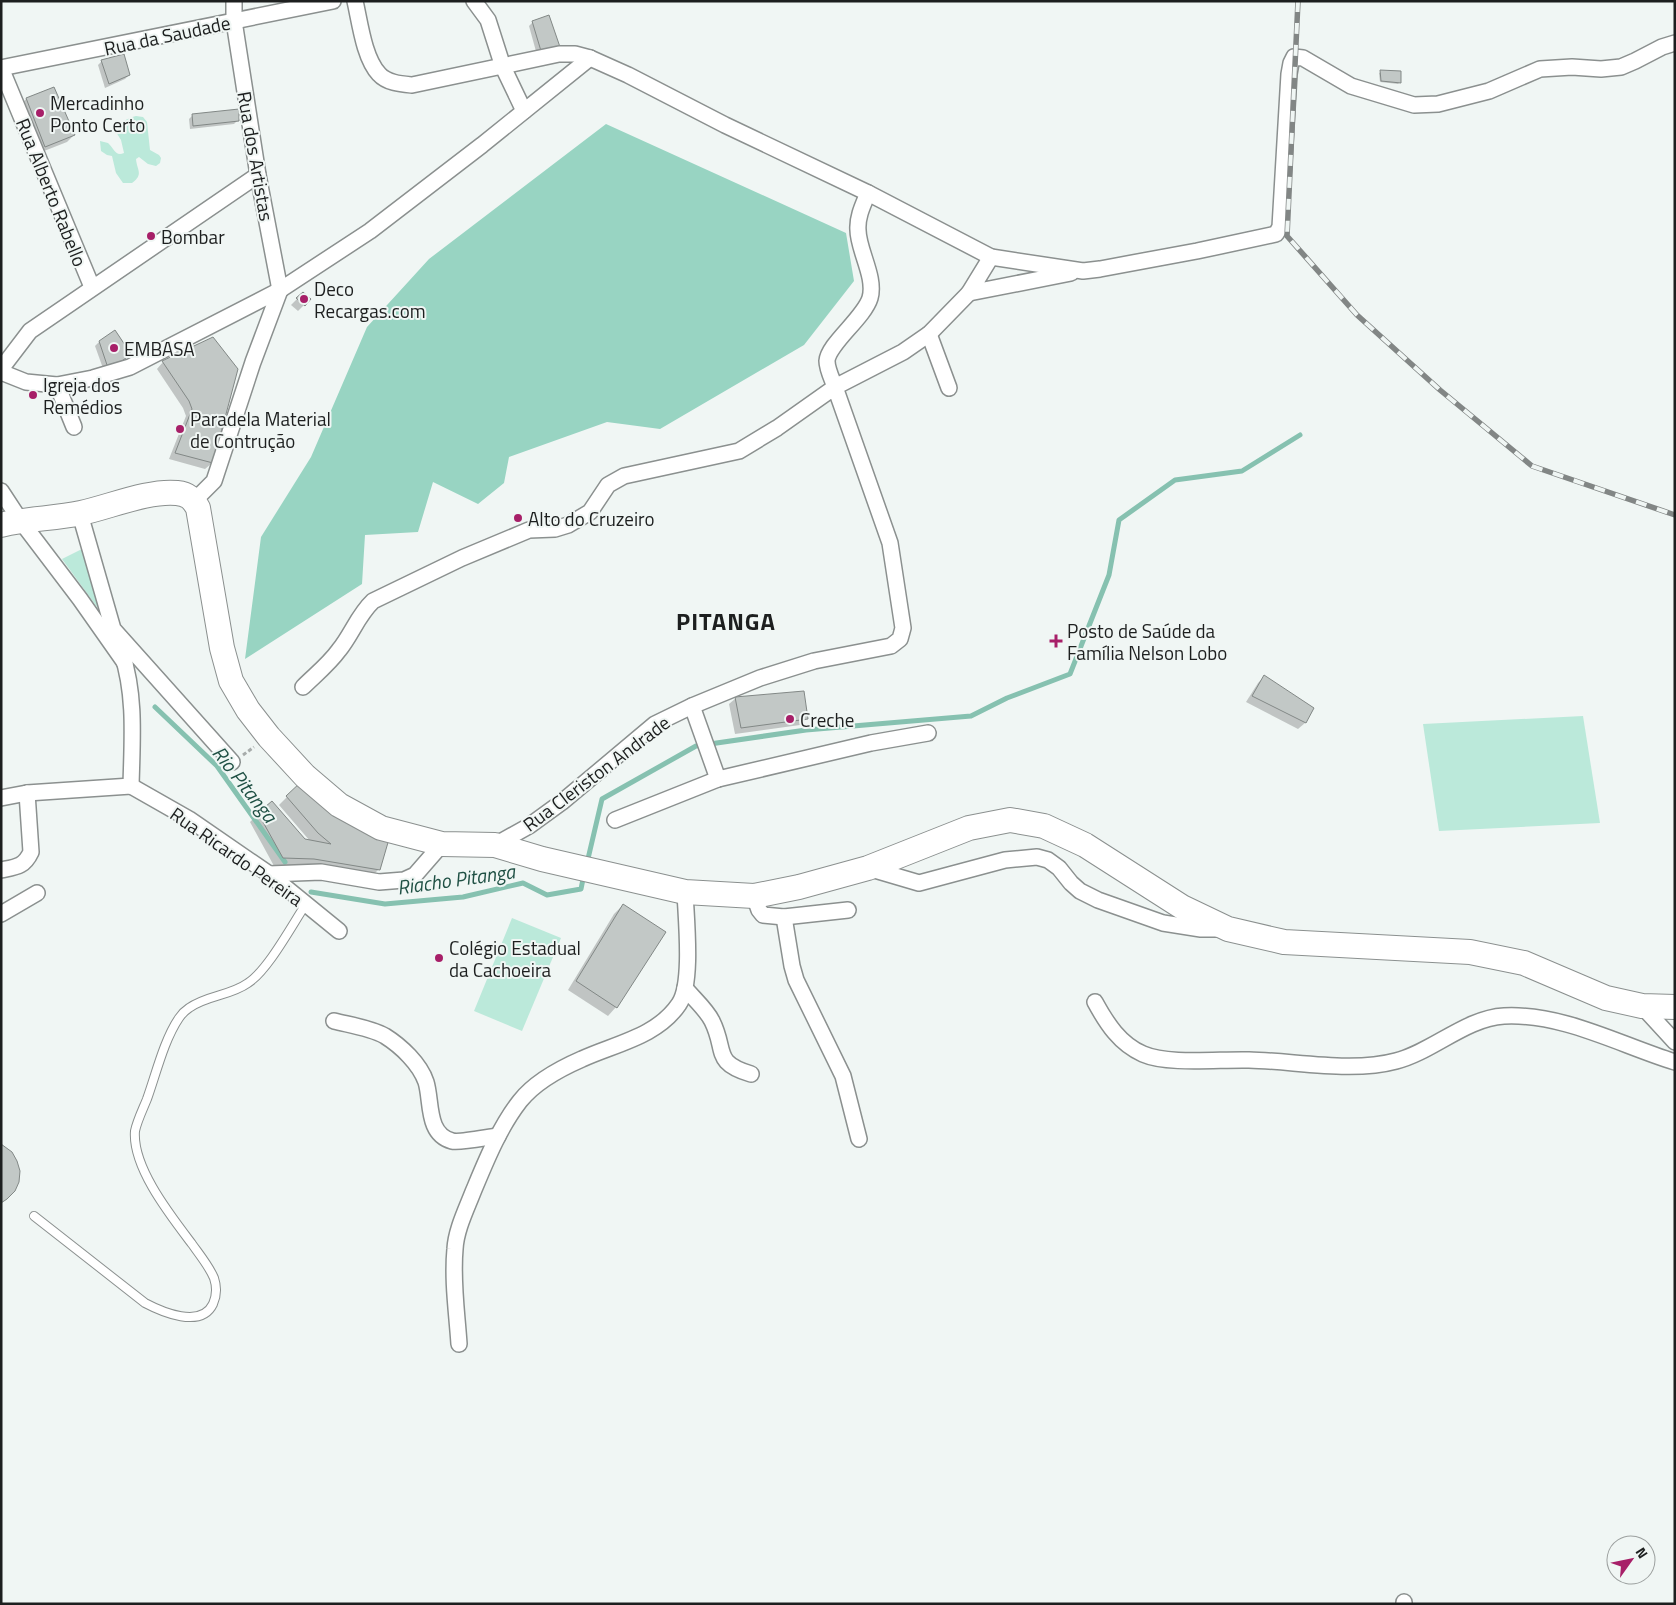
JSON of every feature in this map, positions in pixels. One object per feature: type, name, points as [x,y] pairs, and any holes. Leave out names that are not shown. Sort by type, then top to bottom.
[{"type":"main road","points":[[11,523],[80,514],[163,492],[179,493],[188,496],[198,508],[222,648],[231,680],[248,710],[269,737],[305,776],[339,805],[381,828],[442,844],[495,845],[542,859],[685,892],[754,896],[799,888],[868,868],[969,828],[1010,820],[1019,821],[1044,826],[1085,845],[1182,907],[1228,929],[1284,942],[1470,952],[1524,963],[1606,998],[1642,1006],[1675,1007]]},
{"type":"street","name":"Rua dos Artistas","points":[[234,1],[234,21],[258,175],[280,290]]},
{"type":"street","name":"Rua da Saudade","points":[[1,68],[333,1]]},
{"type":"street","points":[[355,1],[369,58],[380,75],[394,83],[412,85],[559,54],[574,54],[590,58],[868,193],[991,257],[1083,271]]},
{"type":"street","points":[[474,1],[488,20],[502,67],[524,111]]},
{"type":"street","points":[[969,293],[1188,253],[1276,234],[1280,227],[1289,74],[1294,57],[1303,58],[1351,86],[1414,105],[1438,104],[1489,91],[1540,69],[1572,67],[1602,69],[1621,66],[1635,61],[1662,46],[1675,43]]},
{"type":"street","points":[[258,175],[30,331],[1,370],[26,382],[56,385],[93,378],[130,367],[280,290],[370,231],[590,58]]},
{"type":"street","name":"Rua Alberto Rabello","points":[[1,68],[92,287]]},
{"type":"street","name":"Rua Cleriston Andrade","points":[[495,845],[528,826],[562,802],[655,724],[692,706],[760,678],[814,661],[892,646],[900,639],[903,628],[890,543],[828,366],[829,355],[858,318],[870,297],[870,280],[858,231],[858,218],[868,193]]},
{"type":"street","points":[[303,687],[339,652],[362,611],[372,601],[462,558],[528,530],[555,529],[568,525],[590,512],[608,485],[624,476],[739,451],[777,428],[835,387],[903,352],[930,334],[969,293],[991,257]]},
{"type":"street","points":[[194,501],[214,481],[280,290]]},
{"type":"street","points":[[930,334],[949,388]]},
{"type":"street","points":[[56,385],[74,427]]},
{"type":"street","points":[[1,491],[11,523],[80,599],[125,663]]},
{"type":"street","points":[[1,798],[27,793],[131,786],[132,707],[125,663],[113,629],[80,514]]},
{"type":"street","points":[[113,629],[232,762]]},
{"type":"street","points":[[692,706],[718,779]]},
{"type":"street","points":[[615,820],[718,779],[871,743],[928,733]]},
{"type":"street","name":"Rua Ricardo Pereira","points":[[131,786],[189,819],[269,874],[339,930]]},
{"type":"street","points":[[1,870],[21,865],[27,860],[31,852],[27,793]]},
{"type":"street","points":[[269,874],[321,872],[379,882],[404,880],[415,875],[442,844]]},
{"type":"street","points":[[868,868],[919,883],[1005,860],[1037,857],[1048,860],[1059,868],[1080,891],[1134,914],[1163,923],[1202,930],[1228,929]]},
{"type":"street","points":[[459,1344],[454,1275],[455,1248],[462,1219],[498,1136],[521,1100],[549,1075],[582,1058],[636,1039],[667,1018],[680,1003],[685,988],[687,957],[685,892]]},
{"type":"street","points":[[1,914],[37,893]]},
{"type":"street","points":[[754,896],[763,915],[784,918],[848,910]]},
{"type":"street","points":[[784,918],[796,980],[843,1076],[859,1139]]},
{"type":"street","points":[[685,988],[712,1020],[723,1057],[728,1064],[734,1069],[751,1074]]},
{"type":"street","points":[[1095,1002],[1107,1024],[1124,1042],[1144,1054],[1164,1059],[1249,1060],[1360,1066],[1396,1061],[1422,1051],[1472,1024],[1502,1016],[1530,1017],[1581,1027],[1675,1062]]},
{"type":"street","points":[[1642,1006],[1675,1042]]},
{"type":"street","points":[[334,1021],[367,1029],[384,1036],[402,1049],[417,1066],[426,1081],[430,1111],[435,1127],[443,1137],[453,1142],[498,1136]]},
{"type":"lane","points":[[34,1216],[145,1303],[165,1312],[184,1317],[199,1316],[211,1308],[217,1295],[214,1279],[203,1259],[170,1215],[140,1164],[136,1148],[136,1130],[168,1040],[179,1018],[189,1008],[206,999],[232,992],[249,983],[263,970],[306,904]]},
{"type":"path","points":[[232,762],[269,737]]},
{"type":"green space","points":[[136,116],[143,117],[147,122],[150,150],[161,158],[160,163],[156,166],[148,164],[139,157],[136,159],[139,172],[138,177],[132,183],[123,183],[116,173],[112,156],[101,151],[100,141],[108,143],[119,154],[124,153],[121,140],[116,132],[124,121]]},
{"type":"green space","points":[[606,124],[846,233],[854,281],[804,345],[660,429],[607,422],[509,457],[504,483],[478,504],[433,482],[418,532],[365,535],[362,584],[245,659],[261,537],[311,457],[367,327],[429,259]]},
{"type":"green space","points":[[82,549],[113,629],[62,559]]},
{"type":"green space","points":[[1583,716],[1600,823],[1439,831],[1423,724]]},
{"type":"green space","points":[[512,918],[561,938],[522,1031],[474,1011]]},
{"type":"building","points":[[549,15],[560,47],[541,51],[532,21]]},
{"type":"building","points":[[124,54],[130,75],[109,84],[101,60]]},
{"type":"building","points":[[1380,70],[1401,71],[1401,83],[1381,81]]},
{"type":"building","points":[[54,87],[75,135],[45,147],[26,98]]},
{"type":"building","points":[[239,109],[239,121],[193,126],[192,114]]},
{"type":"building","name":"Deco Recargas.com","points":[[303,292],[311,299],[305,306],[296,298]]},
{"type":"building","name":"EMBASA","points":[[115,330],[131,354],[109,371],[99,341]]},
{"type":"building","points":[[213,337],[238,369],[213,463],[175,453],[192,409],[189,401],[162,361]]},
{"type":"building","points":[[1264,675],[1314,708],[1306,723],[1252,696]]},
{"type":"building","points":[[804,691],[808,719],[741,728],[735,697]]},
{"type":"building","points":[[302,781],[332,815],[389,839],[380,870],[314,859],[283,858],[258,813],[272,801],[305,839],[331,844],[318,833],[286,796]]},
{"type":"building","points":[[623,904],[666,932],[617,1008],[576,981]]},
{"type":"building","points":[[1,1144],[12,1152],[20,1171],[19,1182],[15,1191],[1,1203]]},
{"type":"waterway","name":"Riacho Pitanga","points":[[587,863],[602,799],[696,746],[806,730],[971,716],[1007,698],[1070,674],[1109,575],[1119,520],[1175,480],[1242,471],[1300,435]]},
{"type":"waterway","name":"Rio Pitanga","points":[[155,707],[217,766],[285,862]]},
{"type":"waterway","name":"Riacho Pitanga","points":[[311,892],[385,904],[463,897],[523,883],[547,895],[581,889],[584,874]]},
{"type":"railway","points":[[1298,1],[1287,236],[1357,315],[1440,390],[1532,466],[1675,515]]},
{"type":"place","name":"Mercadinho Ponto Certo","points":[[40,113]]},
{"type":"place","name":"Bombar","points":[[151,236]]},
{"type":"place","name":"Deco Recargas.com","points":[[304,299]]},
{"type":"place","name":"EMBASA","points":[[114,348]]},
{"type":"place","name":"Igreja dos Remédios","points":[[33,395]]},
{"type":"place","name":"Paradela Material de Contrução","points":[[180,429]]},
{"type":"place","name":"Alto do Cruzeiro","points":[[518,518]]},
{"type":"place","name":"Posto de Saúde da Família Nelson Lobo","points":[[1056,641]]},
{"type":"place","name":"Creche","points":[[790,719]]},
{"type":"place","name":"Colégio Estadual da Cachoeira","points":[[439,958]]},
{"type":"district","name":"PITANGA","points":[[726,621]]}]
